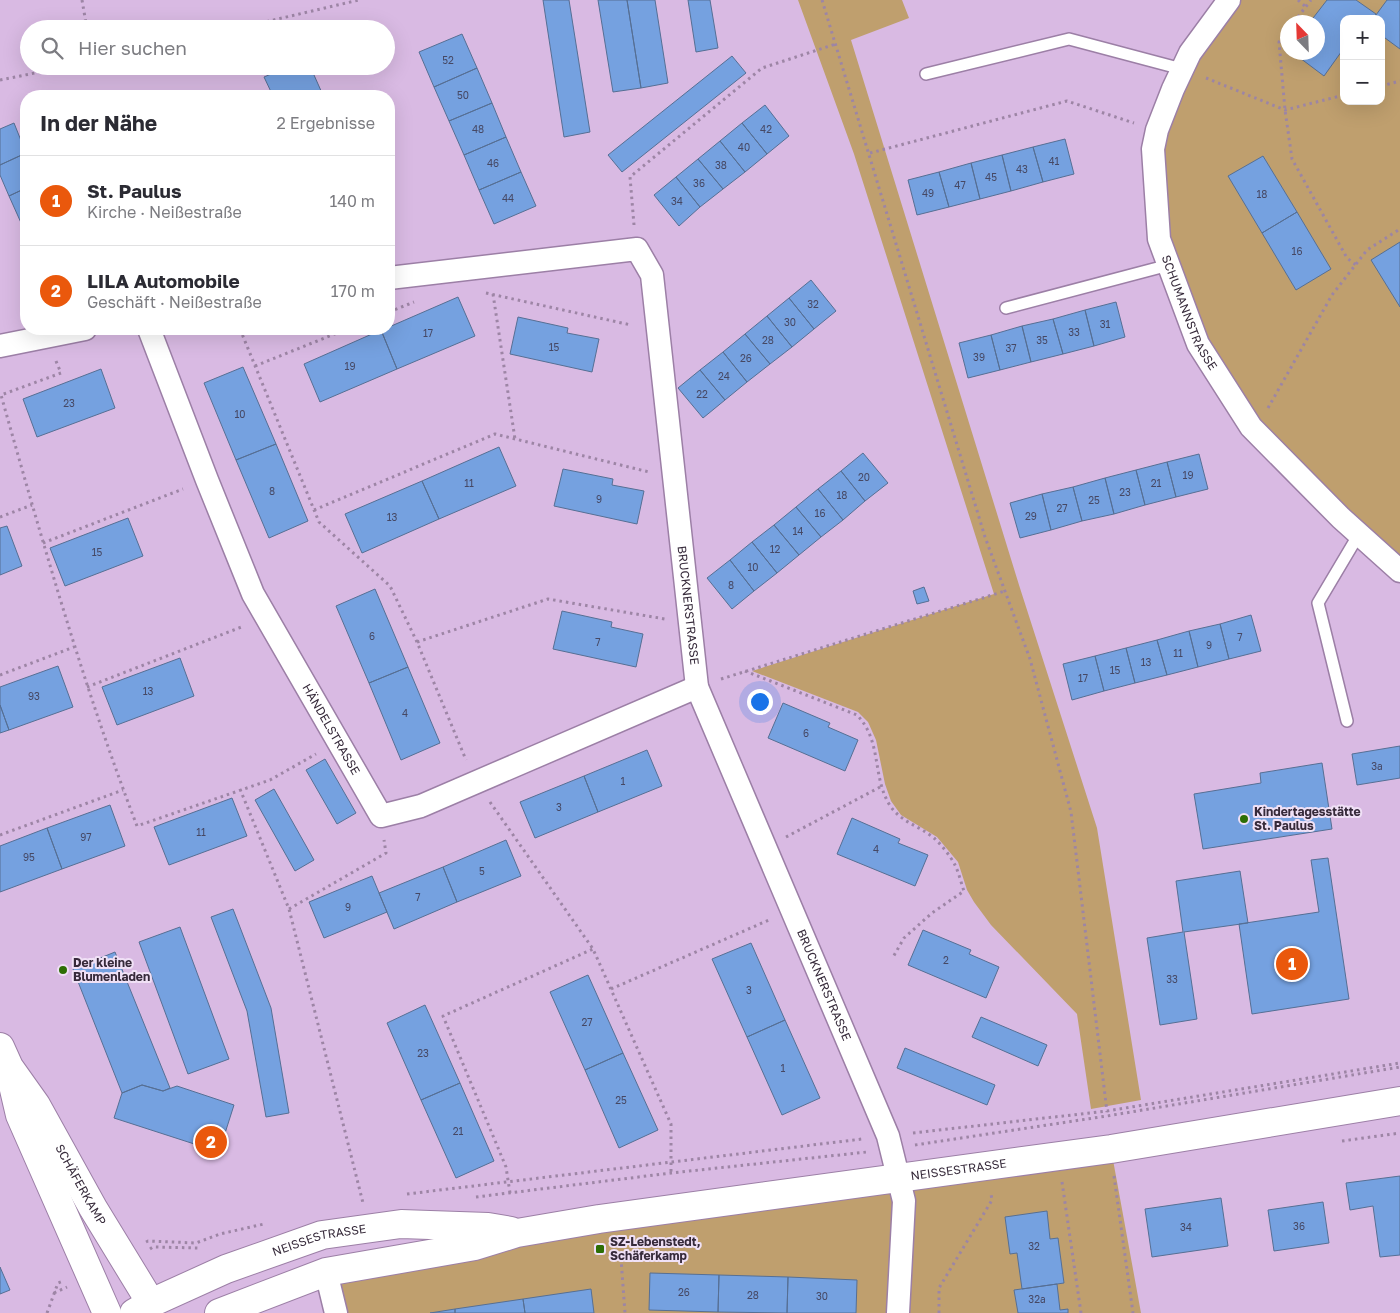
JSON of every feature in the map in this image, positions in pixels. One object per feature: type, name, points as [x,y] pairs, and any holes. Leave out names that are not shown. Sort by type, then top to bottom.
[{"type":"street","name":"SCHUMANNSTRASSE","points":[[1229,0],[1190,53],[1157,130],[1153,149],[1159,239],[1198,344],[1251,427],[1359,534],[1400,571]]},
{"type":"street","points":[[395,277],[637,249]]},
{"type":"street","name":"BRUCKNERSTRASSE","points":[[637,249],[652,275],[697,687],[890,1142],[904,1201],[898,1313]]},
{"type":"street","points":[[0,346],[55,335]]},
{"type":"street","name":"HÄNDELSTRASSE","points":[[152,335],[207,480],[253,594],[381,816]]},
{"type":"street","points":[[381,816],[421,806],[475,781],[697,687]]},
{"type":"street","name":"SCHÄFERKAMP","points":[[5,1057],[36,1105],[93,1208],[145,1310]]},
{"type":"street","name":"SCHÄFERKAMP","points":[[5,1057],[20,1114],[107,1313]]},
{"type":"street","name":"NEISSESTRASSE","points":[[219,1313],[327,1278],[475,1246],[517,1233],[599,1219],[1111,1149],[1400,1101]]},
{"type":"street","name":"NEISSESTRASSE","points":[[145,1310],[226,1269],[322,1235],[401,1224],[488,1227],[517,1233]]},
{"type":"street","points":[[327,1278],[336,1313]]},
{"type":"lane","points":[[926,74],[1069,38],[1182,69]]},
{"type":"lane","points":[[1006,308],[1169,265]]},
{"type":"lane","points":[[1347,721],[1318,603],[1359,534]]},
{"type":"path","points":[[82,0],[85,20]]},
{"type":"path","points":[[273,20],[359,0]]},
{"type":"path","points":[[822,0],[986,537],[1030,660],[1071,812],[1107,1116]]},
{"type":"path","points":[[1298,0],[1306,7]]},
{"type":"path","points":[[1300,15],[1311,0]]},
{"type":"path","points":[[1280,41],[1280,53]]},
{"type":"path","points":[[637,249],[630,177],[762,68],[836,44]]},
{"type":"path","points":[[1281,60],[1292,159],[1347,258],[1356,264]]},
{"type":"path","points":[[1182,69],[1285,110],[1340,96]]},
{"type":"path","points":[[0,80],[25,75]]},
{"type":"path","points":[[1385,85],[1400,81]]},
{"type":"path","points":[[870,153],[1067,101],[1157,130]]},
{"type":"path","points":[[1251,427],[1268,407],[1332,295],[1367,250],[1400,230]]},
{"type":"path","points":[[489,266],[515,439]]},
{"type":"path","points":[[485,293],[659,330]]},
{"type":"path","points":[[395,310],[416,301]]},
{"type":"path","points":[[242,335],[319,522],[390,586],[417,642],[475,781],[593,949],[671,1124],[672,1173]]},
{"type":"path","points":[[255,366],[333,335]]},
{"type":"path","points":[[45,337],[61,372],[1,395],[42,543],[74,647],[137,826],[270,780],[338,741]]},
{"type":"path","points":[[314,510],[494,434],[675,478]]},
{"type":"path","points":[[42,543],[207,480]]},
{"type":"path","points":[[0,517],[32,505]]},
{"type":"path","points":[[697,687],[1005,591]]},
{"type":"path","points":[[417,642],[548,599],[690,624]]},
{"type":"path","points":[[87,687],[266,618]]},
{"type":"path","points":[[0,675],[74,647]]},
{"type":"path","points":[[746,671],[857,714],[866,724],[874,742],[882,786],[888,802],[898,817],[934,839],[955,865],[964,891],[932,913],[904,938],[892,959]]},
{"type":"path","points":[[766,848],[882,786]]},
{"type":"path","points":[[0,835],[123,790]]},
{"type":"path","points":[[240,790],[289,909],[365,1208]]},
{"type":"path","points":[[289,909],[386,853],[381,816]]},
{"type":"path","points":[[611,989],[793,910]]},
{"type":"path","points":[[510,1193],[506,1167],[443,1016],[593,949]]},
{"type":"path","points":[[472,1197],[672,1173],[1106,1111],[1400,1063]]},
{"type":"path","points":[[401,1195],[671,1162],[890,1142],[1107,1116],[1400,1067]]},
{"type":"path","points":[[1114,1175],[1133,1313]]},
{"type":"path","points":[[1062,1178],[1081,1313]]},
{"type":"path","points":[[939,1313],[939,1288],[992,1200],[991,1190]]},
{"type":"path","points":[[353,1202],[362,1200]]},
{"type":"path","points":[[148,1241],[196,1243],[220,1234],[268,1223]]},
{"type":"path","points":[[196,1243],[197,1249]]},
{"type":"path","points":[[620,1245],[625,1313]]},
{"type":"path","points":[[153,1247],[197,1249],[206,1247]]},
{"type":"path","points":[[47,1313],[54,1293]]},
{"type":"shaded area","points":[[798,0],[902,0],[909,18],[851,40],[1019,585],[1097,828],[1141,1100],[1091,1109],[1077,1014],[991,925],[967,890],[958,862],[937,837],[901,815],[891,801],[885,784],[876,740],[868,722],[858,712],[752,671],[994,594],[854,154]]},
{"type":"shaded area","points":[[1229,0],[1400,0],[1400,570],[1251,427],[1152,241],[1153,149]]},
{"type":"shaded area","points":[[1111,1149],[1141,1313],[336,1313],[326,1272]]},
{"type":"building","points":[[543,0],[569,0],[590,132],[564,137]]},
{"type":"building","points":[[598,0],[627,0],[641,88],[613,92]]},
{"type":"building","points":[[627,0],[655,0],[668,83],[641,88]]},
{"type":"building","points":[[688,0],[710,0],[718,48],[696,52]]},
{"type":"building","points":[[1327,0],[1356,0],[1376,14],[1340,15],[1340,54],[1324,76],[1303,60],[1325,60],[1325,15],[1315,15]]},
{"type":"building","points":[[1387,0],[1400,0],[1400,49],[1385,38],[1385,15],[1376,15]]},
{"type":"building","points":[[462,34],[477,68],[434,87],[419,52]]},
{"type":"building","points":[[732,56],[746,73],[622,172],[608,155]]},
{"type":"building","points":[[477,68],[492,103],[449,121],[434,87]]},
{"type":"building","points":[[269,75],[314,75],[321,90],[270,90],[264,77]]},
{"type":"building","points":[[492,103],[506,137],[464,155],[449,121]]},
{"type":"building","points":[[765,105],[789,136],[767,154],[742,123]]},
{"type":"building","points":[[14,123],[20,138],[20,156],[0,165],[0,129]]},
{"type":"building","points":[[742,123],[767,154],[745,172],[720,141]]},
{"type":"building","points":[[506,137],[521,172],[479,190],[464,155]]},
{"type":"building","points":[[1065,139],[1074,174],[1043,182],[1033,147]]},
{"type":"building","points":[[720,141],[745,172],[723,189],[698,159]]},
{"type":"building","points":[[1033,147],[1043,182],[1011,191],[1002,155]]},
{"type":"building","points":[[1002,155],[1011,191],[980,199],[971,163]]},
{"type":"building","points":[[20,156],[20,191],[9,196],[0,175],[0,165]]},
{"type":"building","points":[[1263,156],[1297,212],[1262,233],[1228,176]]},
{"type":"building","points":[[698,159],[723,189],[700,207],[676,177]]},
{"type":"building","points":[[971,163],[980,199],[949,207],[939,172]]},
{"type":"building","points":[[521,172],[536,206],[494,224],[479,190]]},
{"type":"building","points":[[939,172],[949,207],[917,215],[908,180]]},
{"type":"building","points":[[676,177],[700,207],[679,226],[654,195]]},
{"type":"building","points":[[20,191],[20,221],[9,196]]},
{"type":"building","points":[[1297,212],[1331,269],[1296,290],[1262,233]]},
{"type":"building","points":[[1400,242],[1400,307],[1371,260]]},
{"type":"building","points":[[811,280],[836,311],[814,329],[789,298]]},
{"type":"building","points":[[458,297],[475,336],[397,369],[383,335],[395,335],[395,324]]},
{"type":"building","points":[[789,298],[814,329],[792,347],[767,316]]},
{"type":"building","points":[[1116,302],[1125,337],[1094,346],[1085,310]]},
{"type":"building","points":[[1085,310],[1094,346],[1063,354],[1053,319]]},
{"type":"building","points":[[767,316],[792,347],[770,364],[745,334]]},
{"type":"building","points":[[518,317],[568,328],[567,333],[599,339],[592,372],[510,354]]},
{"type":"building","points":[[1053,319],[1063,354],[1031,362],[1022,326]]},
{"type":"building","points":[[1022,326],[1031,362],[1000,370],[991,335]]},
{"type":"building","points":[[745,334],[770,364],[747,382],[723,352]]},
{"type":"building","points":[[370,335],[383,335],[397,369],[320,402],[304,364]]},
{"type":"building","points":[[991,335],[1000,370],[968,378],[959,343]]},
{"type":"building","points":[[723,352],[747,382],[725,400],[700,370]]},
{"type":"building","points":[[243,367],[276,444],[236,460],[204,383]]},
{"type":"building","points":[[101,369],[115,408],[37,437],[23,399]]},
{"type":"building","points":[[700,370],[725,400],[703,418],[678,388]]},
{"type":"building","points":[[276,444],[308,521],[269,538],[236,460]]},
{"type":"building","points":[[499,447],[516,486],[439,519],[422,481]]},
{"type":"building","points":[[863,453],[888,483],[865,501],[841,471]]},
{"type":"building","points":[[1199,454],[1208,489],[1176,497],[1167,462]]},
{"type":"building","points":[[1167,462],[1176,497],[1145,505],[1136,470]]},
{"type":"building","points":[[563,469],[613,479],[612,485],[644,491],[637,524],[554,506]]},
{"type":"building","points":[[1136,470],[1145,505],[1114,514],[1105,478]]},
{"type":"building","points":[[841,471],[865,501],[843,520],[818,489]]},
{"type":"building","points":[[1105,478],[1114,514],[1082,521],[1073,487]]},
{"type":"building","points":[[422,481],[439,519],[362,553],[345,514]]},
{"type":"building","points":[[1073,487],[1082,521],[1051,530],[1042,494]]},
{"type":"building","points":[[818,489],[843,520],[821,537],[796,507]]},
{"type":"building","points":[[1042,494],[1051,530],[1020,538],[1010,503]]},
{"type":"building","points":[[796,507],[821,537],[799,555],[774,525]]},
{"type":"building","points":[[128,518],[143,556],[65,586],[50,548]]},
{"type":"building","points":[[774,525],[799,555],[777,573],[752,542]]},
{"type":"building","points":[[7,526],[22,566],[0,575],[0,528]]},
{"type":"building","points":[[752,542],[777,573],[754,591],[730,560]]},
{"type":"building","points":[[730,560],[754,591],[732,609],[707,578]]},
{"type":"building","points":[[924,587],[929,601],[917,604],[913,591]]},
{"type":"building","points":[[375,589],[408,667],[369,683],[336,606]]},
{"type":"building","points":[[562,611],[612,622],[611,627],[643,634],[636,667],[553,649]]},
{"type":"building","points":[[1251,615],[1261,651],[1229,659],[1220,624]]},
{"type":"building","points":[[1220,624],[1229,659],[1198,667],[1189,631]]},
{"type":"building","points":[[1189,631],[1198,667],[1167,675],[1157,640]]},
{"type":"building","points":[[1157,640],[1167,675],[1135,683],[1126,648]]},
{"type":"building","points":[[1126,648],[1135,683],[1104,691],[1095,656]]},
{"type":"building","points":[[1095,656],[1104,691],[1072,700],[1063,664]]},
{"type":"building","points":[[180,658],[194,696],[117,725],[102,687]]},
{"type":"building","points":[[58,666],[73,707],[9,730],[0,705],[0,687]]},
{"type":"building","points":[[408,667],[440,743],[401,760],[369,683]]},
{"type":"building","points":[[783,703],[830,723],[828,727],[858,740],[845,771],[768,738]]},
{"type":"building","points":[[0,705],[9,730],[0,733]]},
{"type":"building","points":[[1400,746],[1400,778],[1357,785],[1352,754]]},
{"type":"building","points":[[647,750],[662,786],[598,812],[584,776]]},
{"type":"building","points":[[325,759],[356,813],[337,824],[306,770]]},
{"type":"building","points":[[1322,763],[1332,829],[1203,849],[1194,794],[1261,783],[1260,773]]},
{"type":"building","points":[[584,776],[598,812],[535,838],[520,802]]},
{"type":"building","points":[[274,789],[314,860],[295,871],[255,800]]},
{"type":"building","points":[[232,798],[247,836],[169,865],[154,827]]},
{"type":"building","points":[[110,805],[125,846],[62,869],[47,828]]},
{"type":"building","points":[[852,818],[900,839],[898,843],[928,855],[915,886],[837,854]]},
{"type":"building","points":[[47,828],[62,869],[0,892],[0,846]]},
{"type":"building","points":[[506,840],[521,876],[457,902],[443,867]]},
{"type":"building","points":[[1328,858],[1349,999],[1252,1014],[1239,924],[1319,912],[1311,860]]},
{"type":"building","points":[[443,867],[457,902],[394,929],[379,893]]},
{"type":"building","points":[[1240,871],[1248,923],[1184,932],[1197,1019],[1160,1025],[1147,938],[1183,932],[1176,881]]},
{"type":"building","points":[[372,876],[387,912],[324,938],[309,902]]},
{"type":"building","points":[[233,909],[271,1008],[289,1113],[266,1117],[247,1011],[211,917]]},
{"type":"building","points":[[180,927],[229,1059],[188,1074],[139,942]]},
{"type":"building","points":[[923,930],[971,950],[969,954],[999,967],[986,998],[908,965]]},
{"type":"building","points":[[751,943],[785,1020],[747,1037],[712,959]]},
{"type":"building","points":[[115,952],[170,1088],[163,1091],[142,1085],[122,1093],[73,969]]},
{"type":"building","points":[[588,975],[623,1053],[585,1070],[550,992]]},
{"type":"building","points":[[425,1005],[460,1083],[421,1100],[387,1023]]},
{"type":"building","points":[[981,1017],[1047,1045],[1038,1066],[972,1037]]},
{"type":"building","points":[[785,1020],[820,1098],[782,1115],[747,1037]]},
{"type":"building","points":[[905,1048],[995,1085],[987,1105],[897,1068]]},
{"type":"building","points":[[623,1053],[658,1130],[619,1148],[585,1070]]},
{"type":"building","points":[[460,1083],[494,1161],[456,1178],[421,1100]]},
{"type":"building","points":[[142,1085],[163,1091],[177,1086],[234,1105],[219,1152],[114,1118],[122,1093]]},
{"type":"building","points":[[1400,1176],[1400,1255],[1380,1257],[1373,1206],[1350,1210],[1346,1183]]},
{"type":"building","points":[[1221,1198],[1228,1246],[1152,1257],[1145,1209]]},
{"type":"building","points":[[1323,1202],[1329,1243],[1274,1251],[1268,1210]]},
{"type":"building","points":[[1047,1211],[1050,1239],[1058,1238],[1064,1283],[1022,1289],[1017,1253],[1010,1254],[1005,1217]]},
{"type":"building","points":[[0,1267],[10,1290],[0,1294]]},
{"type":"building","points":[[650,1273],[719,1275],[718,1312],[649,1310]]},
{"type":"building","points":[[719,1275],[788,1277],[787,1313],[718,1312]]},
{"type":"building","points":[[788,1277],[857,1280],[856,1313],[787,1313]]},
{"type":"building","points":[[1057,1284],[1060,1310],[1068,1309],[1068,1313],[1018,1313],[1014,1290]]},
{"type":"building","points":[[591,1289],[594,1313],[525,1313],[523,1299]]},
{"type":"building","points":[[523,1299],[525,1313],[455,1313],[455,1309]]},
{"type":"building","points":[[455,1309],[455,1313],[430,1313]]},
{"type":"place","name":"Kindertagesstätte St. Paulus","points":[[1244,819]]},
{"type":"place","name":"St. Paulus","points":[[1292,964]]},
{"type":"place","name":"Der kleine Blumenladen","points":[[63,970]]},
{"type":"place","name":"LILA Automobile","points":[[211,1142]]},
{"type":"place","name":"SZ-Lebenstedt, Schäferkamp","points":[[600,1249]]}]
